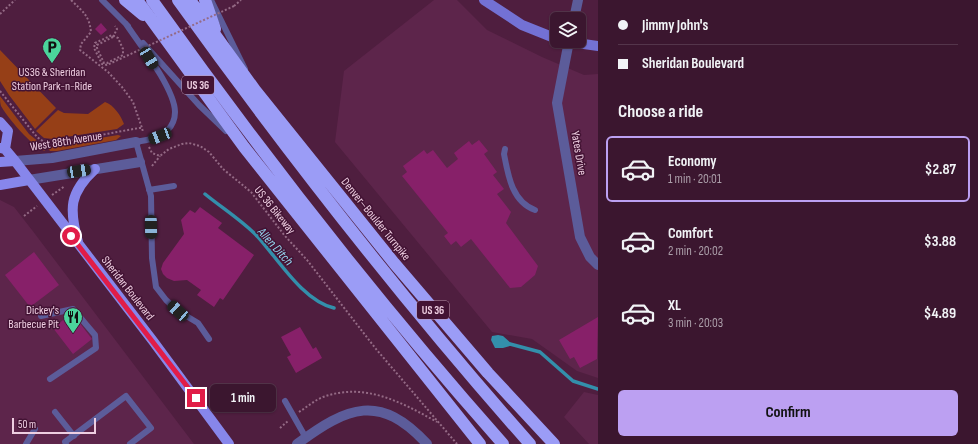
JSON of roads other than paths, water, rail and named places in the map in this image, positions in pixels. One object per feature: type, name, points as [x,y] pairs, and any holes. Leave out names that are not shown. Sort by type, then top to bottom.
[{"type":"highway","points":[[125,0],[152,22]]},
{"type":"highway","name":"US 36","points":[[137,0],[244,147],[480,444]]},
{"type":"highway","points":[[152,0],[305,205],[378,295],[503,444]]},
{"type":"highway","points":[[178,0],[276,133],[351,230],[530,444]]},
{"type":"highway","name":"Denver–Boulder Turnpike","points":[[190,0],[255,90],[394,263],[488,373],[554,444]]},
{"type":"highway","points":[[205,0],[219,42]]},
{"type":"main road","name":"Sheridan Boulevard","points":[[0,122],[8,131],[2,148],[15,161],[230,444]]},
{"type":"main road","name":"West 88th Avenue","points":[[0,162],[15,161]]},
{"type":"main road","points":[[80,248],[72,220],[72,206],[82,181],[95,169]]},
{"type":"main road","points":[[0,184],[29,180]]},
{"type":"street","points":[[575,12],[578,0]]},
{"type":"street","points":[[487,1],[522,25],[550,36]]},
{"type":"street","points":[[586,44],[598,46]]},
{"type":"street","name":"Yates Drive","points":[[566,48],[557,103],[580,237],[590,257],[598,265]]},
{"type":"street","name":"West 88th Avenue","points":[[15,161],[52,158],[136,142]]},
{"type":"street","points":[[29,180],[140,162]]},
{"type":"street","points":[[301,441],[338,417],[358,411],[368,411],[392,415],[401,420],[427,444]]},
{"type":"lane","points":[[102,0],[126,24],[198,105],[244,147]]},
{"type":"lane","points":[[211,0],[233,41],[255,90]]},
{"type":"lane","points":[[126,24],[168,90],[175,110],[174,120],[166,132],[146,140],[136,142],[140,162],[149,190],[152,258],[156,287],[166,300],[178,311],[198,323],[209,339]]},
{"type":"lane","points":[[505,149],[504,154],[512,188],[527,208],[535,210]]},
{"type":"lane","points":[[149,190],[174,186]]},
{"type":"lane","points":[[40,316],[73,309],[95,335],[96,348],[50,379]]},
{"type":"lane","points":[[66,444],[65,442],[83,432],[112,410],[126,396],[151,428],[132,440]]},
{"type":"lane","points":[[285,402],[301,441]]},
{"type":"lane","points":[[55,412],[74,436]]},
{"type":"lane","points":[[26,444],[35,429]]},
{"type":"water","points":[[492,336],[503,336],[513,345],[503,348],[495,348],[491,340]]},
{"type":"waterway","name":"Allen Ditch","points":[[205,194],[252,231],[292,278],[312,297],[323,304],[334,308]]},
{"type":"waterway","name":"Allen Ditch","points":[[510,344],[540,352],[573,381],[598,389]]},
{"type":"place","name":"US36 & Sheridan Station Park-n-Ride","points":[[52,64]]},
{"type":"place","name":"Dickey's Barbecue Pit","points":[[73,334]]}]
